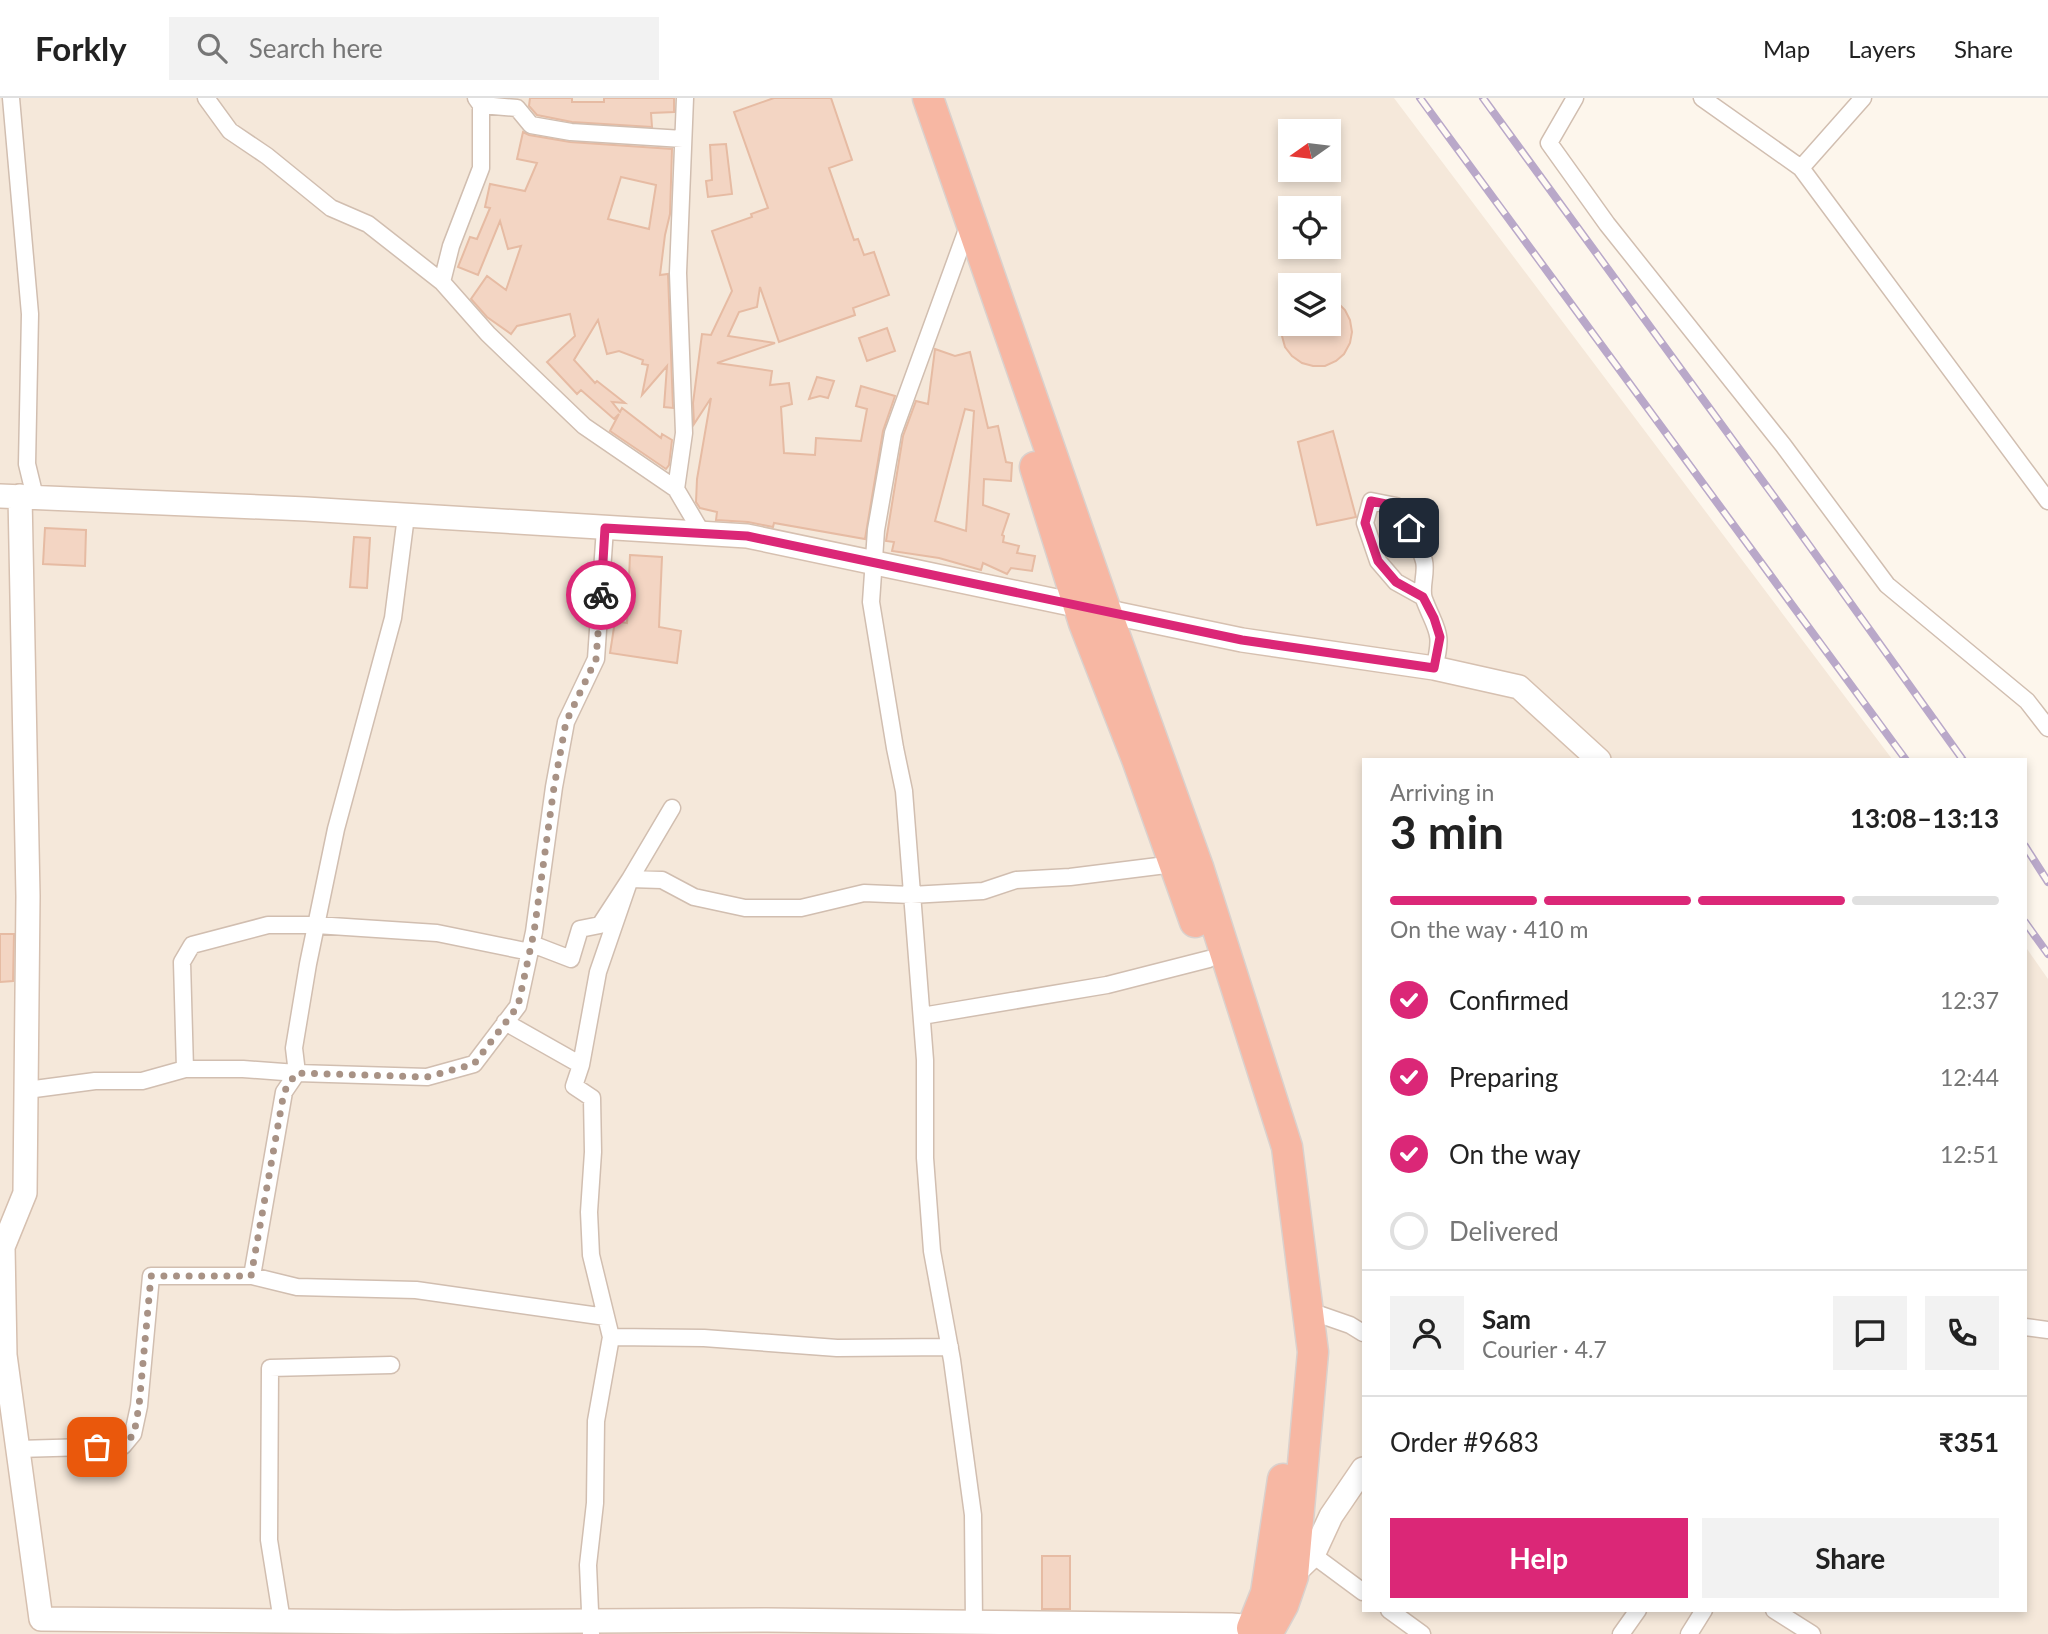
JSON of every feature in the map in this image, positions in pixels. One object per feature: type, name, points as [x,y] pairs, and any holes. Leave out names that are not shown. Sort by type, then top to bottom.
[{"type":"highway","points":[[911,98],[966,232]]},
{"type":"highway","points":[[928,98],[966,232],[1092,609],[1287,1147],[1300,1310],[1291,1420],[1260,1631]]},
{"type":"highway","points":[[1167,812],[1174,864],[1194,887],[1209,959],[1233,1027],[1269,1157],[1300,1310],[1312,1352],[1303,1566],[1283,1605],[1260,1631]]},
{"type":"street","points":[[11,98],[30,314],[27,464],[18,496],[28,896],[27,1090],[25,1193],[3,1247],[4,1377],[18,1449],[41,1627],[282,1621],[602,1627],[767,1620],[1218,1625],[1260,1631]]},
{"type":"street","points":[[206,98],[230,131],[267,156],[331,208],[368,224],[442,282],[488,334],[584,426],[676,489],[702,533]]},
{"type":"street","points":[[676,489],[684,433],[678,273],[685,98]]},
{"type":"street","points":[[1575,98],[1549,143],[1607,224],[1783,444],[1887,585],[2027,701],[2048,728]]},
{"type":"street","points":[[1702,98],[1801,168],[2048,501]]},
{"type":"street","points":[[1801,168],[1863,98]]},
{"type":"street","points":[[442,282],[451,246],[481,168],[479,102],[517,108],[531,125],[572,132],[683,139]]},
{"type":"street","points":[[966,232],[893,433],[872,562],[871,602],[904,791],[925,1060],[925,1158],[932,1251],[950,1348],[973,1515],[974,1623]]},
{"type":"street","points":[[18,496],[747,536],[1242,640],[1434,668],[1519,687],[1597,758]]},
{"type":"street","points":[[1423,597],[1396,582],[1378,561],[1365,523],[1371,501],[1396,506],[1424,562],[1423,597],[1440,637],[1434,668]]},
{"type":"street","points":[[251,1276],[284,1092],[296,1073],[294,1048],[316,925],[340,815],[393,618],[406,516]]},
{"type":"street","points":[[27,1090],[95,1081],[142,1081],[185,1069],[427,1077],[474,1064],[518,1006],[531,948],[566,722],[596,659],[605,528]]},
{"type":"street","points":[[185,1069],[182,962],[192,945],[268,925],[316,925],[437,933],[531,948],[571,959],[580,929],[600,925],[672,808]]},
{"type":"street","points":[[629,879],[662,880],[694,897],[745,908],[801,908],[864,893],[911,895],[983,891],[1016,880],[1070,877],[1174,864]]},
{"type":"street","points":[[602,1627],[588,1565],[595,1503],[596,1421],[611,1337],[591,1255],[589,1212],[593,1152],[592,1098],[574,1086],[581,1065],[598,972],[629,879]]},
{"type":"street","points":[[922,1016],[1107,985],[1209,959]]},
{"type":"street","points":[[505,1022],[581,1065]]},
{"type":"street","points":[[18,1449],[123,1446],[134,1434],[151,1276],[251,1276],[297,1287],[416,1290],[606,1317]]},
{"type":"street","points":[[1300,1310],[1350,1325],[1362,1332]]},
{"type":"street","points":[[2027,1327],[2048,1330]]},
{"type":"street","points":[[611,1337],[704,1338],[823,1348],[950,1348]]},
{"type":"street","points":[[282,1621],[269,1540],[270,1368],[391,1365]]},
{"type":"street","points":[[1266,1593],[1303,1566],[1331,1516],[1362,1470]]},
{"type":"street","points":[[1303,1566],[1362,1592]]},
{"type":"street","points":[[1392,1612],[1422,1634]]},
{"type":"street","points":[[1621,1634],[1637,1612]]},
{"type":"street","points":[[1689,1634],[1703,1612]]},
{"type":"street","points":[[1777,1612],[1807,1633]]},
{"type":"shaded area","points":[[0,98],[1394,98],[1891,758],[1362,758],[1362,1612],[2027,1612],[2027,949],[2048,979],[2048,1634],[0,1634]]},
{"type":"building","points":[[530,98],[572,98],[572,102],[604,102],[604,98],[674,98],[674,112],[651,113],[652,127],[572,122],[537,115],[529,106]]},
{"type":"building","points":[[774,98],[831,98],[852,160],[829,168],[854,240],[858,239],[864,255],[874,252],[889,295],[853,308],[855,315],[779,342],[760,287],[757,307],[739,312],[728,336],[775,343],[717,363],[772,371],[770,385],[789,383],[792,404],[781,407],[784,453],[815,455],[816,438],[861,441],[867,409],[856,406],[861,386],[895,396],[883,431],[865,539],[774,523],[773,527],[716,520],[717,512],[700,508],[696,502],[697,479],[711,398],[694,424],[693,403],[702,334],[711,335],[732,291],[712,231],[752,217],[751,214],[768,208],[734,112]]},
{"type":"building","points":[[523,132],[570,142],[672,149],[670,214],[660,275],[668,274],[673,408],[664,407],[667,366],[642,395],[648,365],[642,364],[643,360],[619,351],[607,354],[598,320],[574,360],[595,383],[597,381],[625,403],[612,402],[620,412],[622,408],[661,438],[662,434],[672,440],[669,465],[666,469],[610,431],[619,414],[614,419],[581,390],[577,394],[547,362],[575,336],[570,314],[517,326],[511,334],[487,317],[471,299],[487,276],[506,290],[521,246],[508,249],[500,221],[478,275],[458,267],[470,237],[477,239],[490,208],[485,207],[490,184],[525,191],[537,163],[517,159]],"holes":[[[621,177],[656,185],[649,229],[608,219]]]},
{"type":"building","points":[[726,144],[732,194],[708,197],[706,181],[712,180],[710,145]]},
{"type":"building","points":[[1341,306],[1345,310],[1352,332],[1344,354],[1336,361],[1325,366],[1302,363],[1285,347],[1282,336],[1341,336]]},
{"type":"building","points":[[887,328],[895,351],[867,361],[859,338]]},
{"type":"building","points":[[935,349],[955,356],[970,352],[988,428],[998,426],[1006,462],[1012,463],[1011,481],[984,479],[983,505],[1009,514],[1002,535],[1003,542],[1019,546],[1017,553],[1035,556],[1032,571],[1011,568],[1007,574],[983,563],[981,570],[939,558],[892,551],[894,542],[886,541],[903,436],[916,401],[928,404]],"holes":[[[965,409],[974,411],[966,531],[935,521]]]},
{"type":"building","points":[[817,377],[834,381],[828,398],[820,396],[809,399]]},
{"type":"building","points":[[1333,431],[1356,517],[1317,525],[1298,442]]},
{"type":"building","points":[[45,528],[86,530],[85,566],[43,564]]},
{"type":"building","points":[[354,537],[370,538],[367,588],[350,587]]},
{"type":"building","points":[[630,555],[662,557],[659,627],[681,631],[677,663],[610,653],[615,621],[627,623]]},
{"type":"building","points":[[0,934],[14,934],[13,981],[0,982]]},
{"type":"building","points":[[1042,1556],[1070,1556],[1070,1609],[1042,1609]]},
{"type":"railway","points":[[1420,98],[1905,758]]},
{"type":"railway","points":[[1483,98],[1962,758]]},
{"type":"railway","points":[[2027,849],[2048,882]]},
{"type":"railway","points":[[2027,925],[2048,954]]},
{"type":"way so far","points":[[97,1447],[123,1446],[134,1434],[151,1276],[251,1276],[284,1092],[296,1073],[427,1077],[474,1064],[518,1006],[534,932],[566,722],[596,659],[601,595]]},
{"type":"route","points":[[601,595],[605,528],[747,536],[1242,640],[1434,668],[1440,637],[1434,618],[1423,597],[1396,582],[1378,561],[1365,523],[1371,501],[1396,506],[1409,528]]}]
